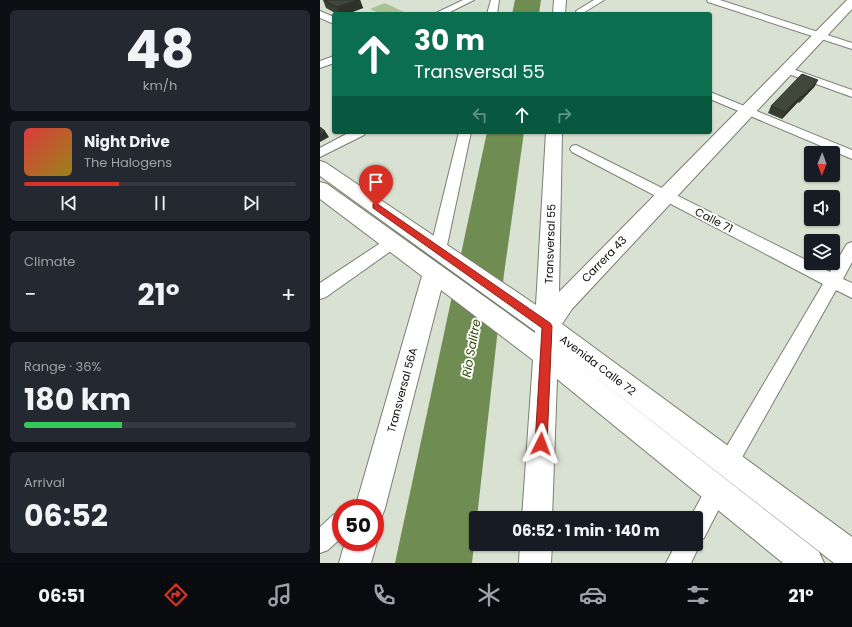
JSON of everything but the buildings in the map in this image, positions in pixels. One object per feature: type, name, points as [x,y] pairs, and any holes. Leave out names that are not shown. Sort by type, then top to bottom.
[{"type":"main road","points":[[559,12],[560,0]]},
{"type":"main road","name":"Carrera 43","points":[[547,326],[564,302],[850,6]]},
{"type":"main road","name":"Transversal 55","points":[[546,355],[554,134]]},
{"type":"main road","name":"Avenida Calle 72","points":[[320,167],[442,266],[506,326],[546,355],[808,563]]},
{"type":"main road","name":"Avenida Calle 72","points":[[320,189],[393,242],[512,302],[547,326],[852,557]]},
{"type":"main road","name":"Transversal 56A","points":[[368,499],[442,266]]},
{"type":"main road","points":[[537,511],[546,355]]},
{"type":"main road","points":[[355,563],[358,551]]},
{"type":"main road","points":[[535,563],[536,551]]},
{"type":"street","points":[[443,12],[470,0]]},
{"type":"street","points":[[492,12],[495,0]]},
{"type":"street","points":[[580,11],[600,0]]},
{"type":"street","points":[[711,0],[724,2],[852,46]]},
{"type":"street","points":[[712,10],[724,2]]},
{"type":"street","points":[[320,14],[332,20]]},
{"type":"street","points":[[320,65],[332,60]]},
{"type":"street","points":[[787,70],[852,94]]},
{"type":"street","points":[[712,95],[852,155]]},
{"type":"street","points":[[320,153],[356,134]]},
{"type":"street","points":[[442,266],[465,134]]},
{"type":"street","name":"Calle 71","points":[[576,149],[852,291]]},
{"type":"street","points":[[320,292],[393,242]]},
{"type":"street","points":[[728,463],[852,248]]},
{"type":"street","points":[[703,518],[718,491]]},
{"type":"street","points":[[320,542],[332,531]]},
{"type":"street","points":[[678,563],[684,551]]},
{"type":"shaded area","points":[[385,3],[404,12],[378,12],[370,9]]},
{"type":"water","points":[[515,0],[541,0],[539,12],[512,12]]},
{"type":"water","name":"Río Salitre","points":[[487,134],[524,134],[504,274],[478,511],[469,511],[469,551],[473,551],[472,563],[395,563]]},
{"type":"route","points":[[376,206],[547,326],[541,444]]}]
